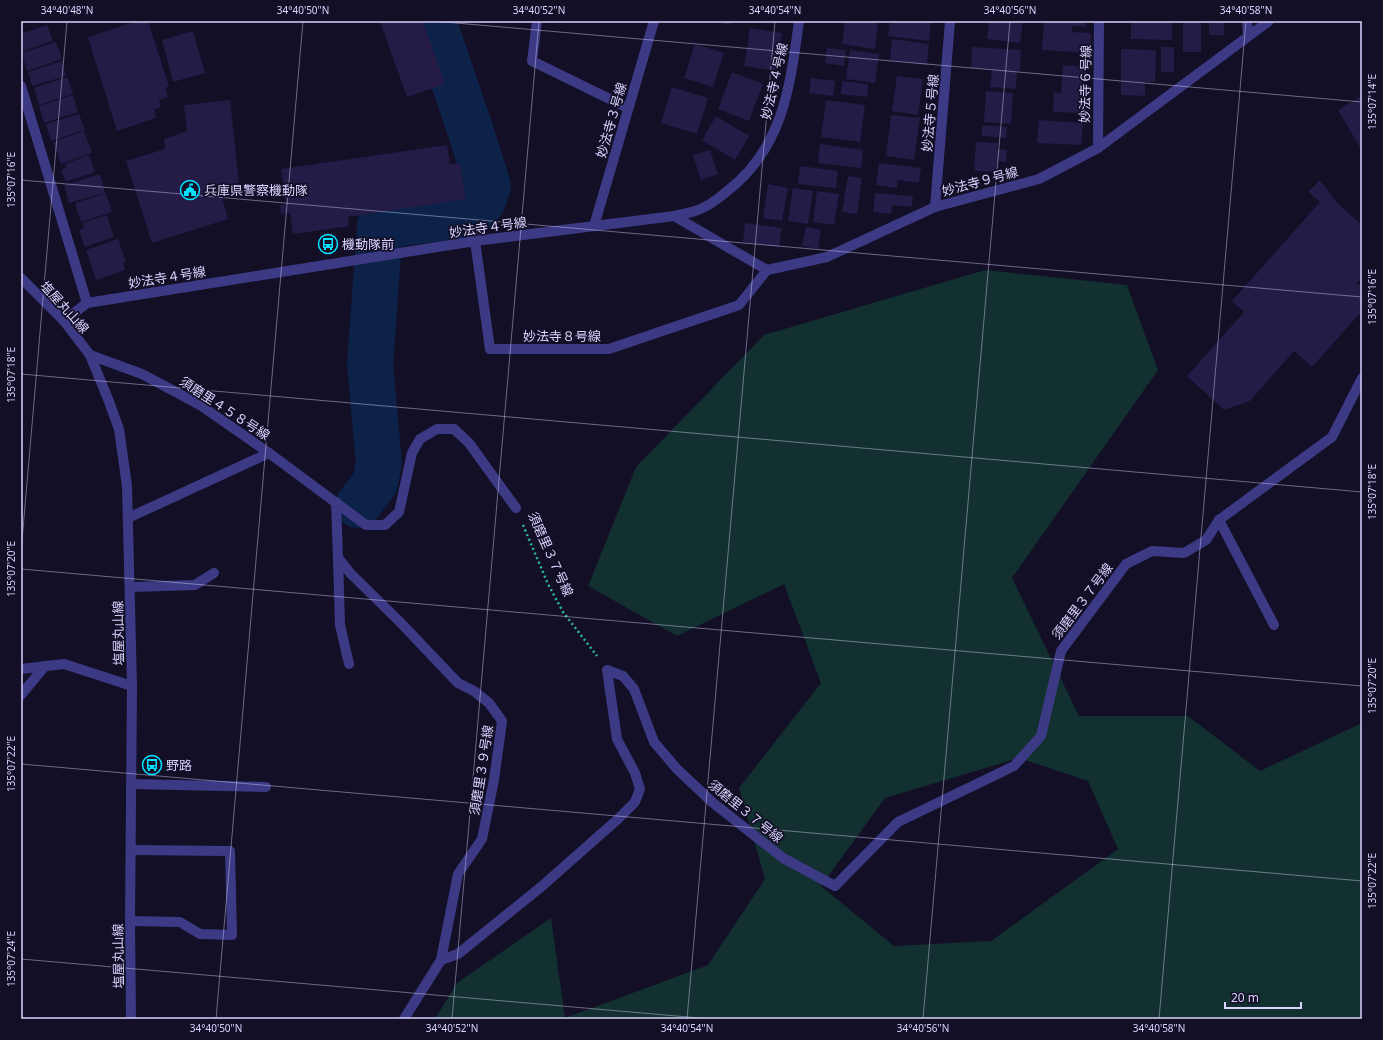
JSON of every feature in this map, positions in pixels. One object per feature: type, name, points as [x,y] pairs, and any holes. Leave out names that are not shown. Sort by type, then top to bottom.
[{"type":"street","points":[[537,21],[532,61],[628,108]]},
{"type":"street","name":"妙法寺３号線","points":[[594,226],[654,21]]},
{"type":"street","name":"妙法寺４号線","points":[[64,321],[87,303],[475,241],[674,216],[698,210],[740,182],[758,161],[770,143],[779,123],[786,95],[793,65],[800,21]]},
{"type":"street","name":"妙法寺５号線","points":[[935,207],[950,21]]},
{"type":"street","name":"妙法寺６号線","points":[[1098,148],[1099,21]]},
{"type":"street","points":[[1247,21],[1248,36]]},
{"type":"street","name":"妙法寺９号線","points":[[767,270],[827,257],[935,207],[1039,179],[1098,148],[1269,21]]},
{"type":"street","points":[[21,86],[87,303]]},
{"type":"street","points":[[674,216],[767,270]]},
{"type":"street","name":"妙法寺８号線","points":[[475,241],[490,349],[609,349],[739,305],[767,270]]},
{"type":"street","name":"塩屋丸山線","points":[[21,278],[64,321],[90,355],[119,429],[127,486],[131,587],[131,1019]]},
{"type":"street","name":"須磨里４５８号線","points":[[90,355],[142,374],[200,405],[336,502]]},
{"type":"street","points":[[1274,625],[1219,520],[1332,437],[1362,378]]},
{"type":"street","name":"須磨里３７号線","points":[[336,502],[366,525],[385,525],[399,512],[412,453],[420,439],[437,429],[454,429],[469,443],[516,508]]},
{"type":"street","points":[[128,518],[269,453]]},
{"type":"street","points":[[336,502],[340,625],[348,664]]},
{"type":"street","name":"須磨里３７号線","points":[[607,670],[623,676],[634,689],[654,742],[678,769],[712,802],[783,858],[835,886],[898,822],[1014,766],[1041,736],[1061,651],[1126,564],[1152,551],[1184,553],[1206,540],[1219,520]]},
{"type":"street","name":"須磨里３９号線","points":[[338,558],[351,574],[458,683],[474,691],[489,703],[502,721],[494,780],[482,839],[458,874],[441,960]]},
{"type":"street","points":[[131,587],[195,585],[214,573]]},
{"type":"street","points":[[21,669],[64,664],[132,686]]},
{"type":"street","points":[[21,695],[45,666]]},
{"type":"street","points":[[404,1019],[441,960],[458,954],[482,935],[553,876],[618,819],[635,802],[640,789],[635,774],[617,739],[607,670]]},
{"type":"street","points":[[131,784],[266,788]]},
{"type":"street","points":[[130,921],[180,922],[200,934],[232,935],[230,851],[131,850]]},
{"type":"path","name":"須磨里３７号線","points":[[516,508],[548,584],[563,612],[607,670]]},
{"type":"green space","points":[[985,270],[1127,285],[1158,370],[1012,578],[1079,716],[1188,716],[1260,771],[1362,723],[1362,1019],[435,1019],[457,983],[551,918],[565,1018],[708,965],[765,879],[739,788],[821,683],[784,584],[677,636],[588,586],[636,467],[764,335]],"holes":[[[1019,758],[1088,781],[1118,849],[991,941],[894,946],[821,886],[885,798]]]},
{"type":"building","points":[[137,21],[148,21],[169,87],[165,88],[168,97],[159,100],[161,107],[154,110],[156,118],[117,131],[88,37]]},
{"type":"building","points":[[380,21],[423,21],[445,84],[407,97]]},
{"type":"building","points":[[711,21],[731,21],[730,25]]},
{"type":"building","points":[[845,21],[878,21],[875,49],[842,44]]},
{"type":"building","points":[[890,21],[931,21],[929,41],[888,36]]},
{"type":"building","points":[[989,21],[1023,21],[1020,43],[987,39]]},
{"type":"building","points":[[1044,21],[1086,21],[1086,27],[1072,26],[1072,32],[1091,33],[1090,53],[1042,50]]},
{"type":"building","points":[[1131,21],[1172,21],[1172,40],[1131,39]]},
{"type":"building","points":[[1183,21],[1201,21],[1201,52],[1183,52]]},
{"type":"building","points":[[1209,21],[1224,21],[1224,35],[1209,35]]},
{"type":"building","points":[[47,25],[53,41],[21,52],[21,34]]},
{"type":"building","points":[[750,28],[782,33],[777,71],[744,66]]},
{"type":"building","points":[[193,31],[205,73],[173,82],[162,40]]},
{"type":"building","points":[[892,39],[929,44],[927,65],[890,60]]},
{"type":"building","points":[[56,42],[62,59],[27,71],[22,53]]},
{"type":"building","points":[[695,44],[724,53],[713,87],[684,78]]},
{"type":"building","points":[[972,47],[1021,50],[1020,71],[1017,71],[1016,89],[990,87],[992,69],[971,68]]},
{"type":"building","points":[[1161,47],[1174,47],[1174,72],[1161,72]]},
{"type":"building","points":[[827,48],[846,50],[844,66],[825,63]]},
{"type":"building","points":[[1121,49],[1156,50],[1155,82],[1145,82],[1145,96],[1121,95]]},
{"type":"building","points":[[850,50],[879,54],[875,83],[846,79]]},
{"type":"building","points":[[62,61],[66,76],[32,86],[28,72]]},
{"type":"building","points":[[1063,65],[1087,67],[1084,113],[1053,112],[1054,92],[1061,93]]},
{"type":"building","points":[[732,72],[763,84],[749,121],[718,109]]},
{"type":"building","points":[[897,76],[923,79],[918,115],[892,111]]},
{"type":"building","points":[[67,77],[73,94],[39,105],[34,88]]},
{"type":"building","points":[[811,78],[835,81],[833,96],[809,93]]},
{"type":"building","points":[[842,81],[868,84],[867,97],[841,94]]},
{"type":"building","points":[[672,87],[708,98],[697,134],[661,123]]},
{"type":"building","points":[[986,91],[1013,93],[1011,124],[984,122]]},
{"type":"building","points":[[73,95],[78,112],[44,123],[39,106]]},
{"type":"building","points":[[1360,97],[1362,99],[1362,149],[1338,110]]},
{"type":"building","points":[[230,100],[240,192],[221,194],[228,219],[152,243],[126,161],[165,149],[164,139],[187,131],[184,105]]},
{"type":"building","points":[[826,100],[865,105],[860,142],[821,137]]},
{"type":"building","points":[[79,114],[85,130],[51,141],[46,124]]},
{"type":"building","points":[[891,115],[920,118],[914,160],[886,156]]},
{"type":"building","points":[[716,116],[749,136],[735,160],[702,140]]},
{"type":"building","points":[[1039,120],[1083,123],[1081,145],[1037,143]]},
{"type":"building","points":[[982,125],[1007,127],[1006,138],[982,136]]},
{"type":"building","points":[[84,131],[92,153],[61,164],[53,142]]},
{"type":"building","points":[[976,142],[998,143],[997,149],[1007,150],[1006,162],[997,161],[996,172],[974,171]]},
{"type":"building","points":[[820,144],[863,150],[861,168],[818,163]]},
{"type":"building","points":[[447,145],[450,164],[460,163],[466,199],[348,217],[349,226],[293,234],[290,213],[281,214],[280,205],[286,205],[281,169]]},
{"type":"building","points":[[710,150],[718,174],[701,180],[693,155]]},
{"type":"building","points":[[89,155],[95,172],[66,182],[61,170],[66,168],[65,164]]},
{"type":"building","points":[[879,163],[921,168],[919,183],[898,180],[897,188],[876,185]]},
{"type":"building","points":[[800,166],[838,171],[836,188],[798,184]]},
{"type":"building","points":[[100,174],[105,193],[69,203],[64,185]]},
{"type":"building","points":[[848,176],[862,178],[857,214],[842,212]]},
{"type":"building","points":[[1320,180],[1337,203],[1362,225],[1362,278],[1357,283],[1362,287],[1362,311],[1312,367],[1294,351],[1250,401],[1224,410],[1187,376],[1244,312],[1232,301],[1320,202],[1308,192]]},
{"type":"building","points":[[768,184],[788,188],[782,221],[763,218]]},
{"type":"building","points":[[793,188],[813,191],[808,224],[788,221]]},
{"type":"building","points":[[817,191],[839,194],[834,225],[813,222]]},
{"type":"building","points":[[106,193],[112,212],[81,222],[75,203]]},
{"type":"building","points":[[875,193],[913,196],[912,207],[892,205],[891,214],[873,212]]},
{"type":"building","points":[[107,215],[114,237],[85,247],[79,230],[84,228],[82,223]]},
{"type":"building","points":[[745,223],[782,228],[779,247],[743,242]]},
{"type":"building","points":[[806,227],[821,230],[818,249],[802,246]]},
{"type":"building","points":[[118,239],[126,262],[123,263],[125,270],[96,280],[86,250]]},
{"type":"waterway","points":[[358,505],[375,483],[379,463],[370,365],[380,226],[465,215],[476,211],[483,200],[488,186],[433,21]]},
{"type":"place","name":"兵庫県警察機動隊","points":[[190,190]]},
{"type":"place","name":"機動隊前","points":[[328,244]]},
{"type":"place","name":"野路","points":[[152,765]]}]
